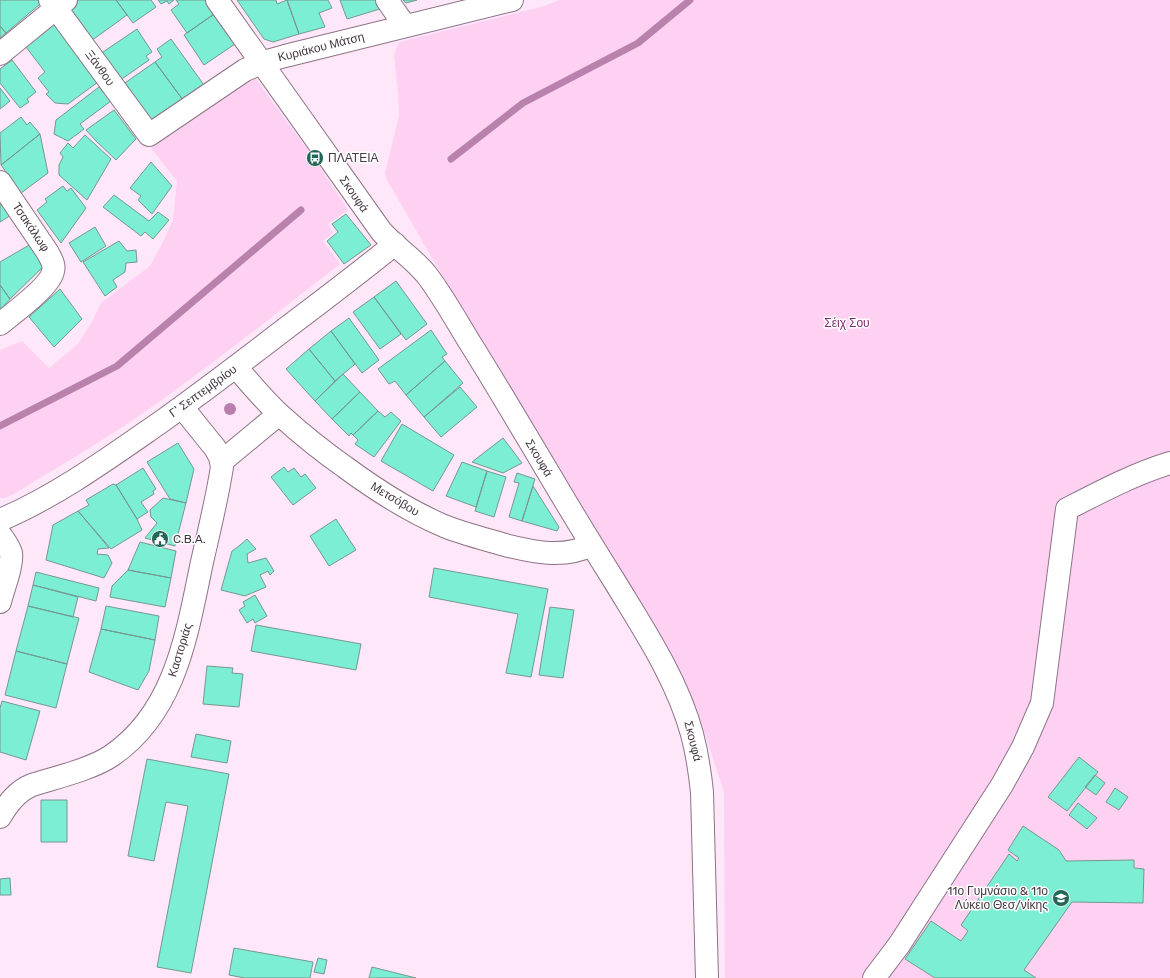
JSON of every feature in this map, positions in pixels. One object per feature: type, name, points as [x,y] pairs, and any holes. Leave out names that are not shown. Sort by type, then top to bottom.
[{"type":"street","name":"Σκουφά","points":[[217,0],[376,225],[384,235],[418,264],[430,280],[498,388],[663,663],[680,699],[692,733],[699,767],[702,792],[707,978]]},
{"type":"street","points":[[387,0],[405,26]]},
{"type":"street","name":"Κυριάκου Μάτση","points":[[149,135],[250,67],[405,26],[512,0]]},
{"type":"street","points":[[0,54],[57,2]]},
{"type":"street","name":"Ξάνθου","points":[[57,2],[149,135]]},
{"type":"street","name":"Τσακάλωφ","points":[[0,182],[48,253],[54,266],[52,275],[38,292],[0,324]]},
{"type":"street","name":"Γ' Σεπτεμβρίου","points":[[0,520],[33,504],[89,470],[182,407],[395,244]]},
{"type":"street","name":"Μετσόβου","points":[[236,367],[279,414],[324,452],[376,489],[422,516],[445,526],[497,542],[548,553],[581,550],[591,545]]},
{"type":"street","points":[[182,407],[215,448],[221,462],[279,414]]},
{"type":"street","name":"Καστοριάς","points":[[0,817],[10,801],[23,789],[109,758],[138,734],[160,703],[175,673],[188,630],[221,471],[221,462]]},
{"type":"street","points":[[874,978],[899,945],[1002,786],[1023,747],[1042,703],[1067,509],[1106,489],[1158,466],[1170,463]]},
{"type":"street","points":[[0,534],[9,547],[11,556],[10,566],[0,602]]},
{"type":"green space","name":"Σέιχ Σου","points":[[560,0],[1170,0],[1170,978],[725,978],[724,792],[697,710],[508,389],[387,180],[385,173],[399,116],[394,55],[399,42],[541,7]]},
{"type":"green space","points":[[255,78],[318,164],[348,210],[328,224],[333,233],[323,241],[340,264],[224,354],[136,418],[84,452],[12,495],[5,498],[0,498],[0,350],[22,341],[49,368],[78,344],[92,322],[101,303],[150,266],[173,220],[177,181],[151,148]]},
{"type":"building","points":[[0,0],[38,0],[40,4],[6,33],[0,26]]},
{"type":"building","points":[[76,0],[116,0],[127,15],[91,41],[67,6]]},
{"type":"building","points":[[116,0],[151,0],[156,7],[133,23]]},
{"type":"building","points":[[158,0],[174,0],[169,4],[167,1],[161,4]]},
{"type":"building","points":[[176,0],[209,0],[217,12],[187,33],[171,10],[179,4]]},
{"type":"building","points":[[237,0],[276,0],[277,4],[287,0],[299,34],[273,42],[264,39]]},
{"type":"building","points":[[287,0],[328,0],[332,8],[319,13],[325,27],[299,34]]},
{"type":"building","points":[[340,0],[377,0],[383,8],[347,19]]},
{"type":"building","points":[[403,0],[417,0],[406,3]]},
{"type":"building","points":[[217,12],[238,42],[204,65],[184,35]]},
{"type":"building","points":[[53,19],[98,82],[68,104],[55,103],[46,94],[49,92],[38,78],[45,72],[23,43]]},
{"type":"building","points":[[0,26],[6,33],[0,38]]},
{"type":"building","points":[[137,29],[152,52],[146,56],[149,60],[119,81],[100,54]]},
{"type":"building","points":[[171,39],[204,85],[183,100],[155,62],[162,57],[157,49]]},
{"type":"building","points":[[12,60],[36,92],[27,99],[29,102],[20,108],[0,83],[0,69]]},
{"type":"building","points":[[155,62],[183,100],[150,122],[122,85]]},
{"type":"building","points":[[99,87],[111,101],[80,124],[84,129],[68,141],[54,134],[56,120]]},
{"type":"building","points":[[0,88],[10,101],[0,109]]},
{"type":"building","points":[[114,110],[136,139],[116,160],[86,130]]},
{"type":"building","points":[[21,117],[27,125],[30,122],[40,134],[1,165],[0,133]]},
{"type":"building","points":[[40,134],[48,173],[21,193],[1,165]]},
{"type":"building","points":[[85,135],[111,159],[87,200],[59,175],[59,165],[63,157],[60,153],[68,143],[73,148]]},
{"type":"building","points":[[151,162],[172,186],[152,214],[138,200],[141,196],[130,188]]},
{"type":"building","points":[[63,186],[67,191],[71,188],[86,208],[61,243],[37,210],[47,202],[45,199]]},
{"type":"building","points":[[114,195],[149,221],[158,212],[169,220],[153,239],[145,232],[141,236],[103,207]]},
{"type":"building","points":[[0,200],[11,215],[0,222]]},
{"type":"building","points":[[346,214],[371,245],[344,264],[327,241],[338,232],[332,224]]},
{"type":"building","points":[[95,227],[106,246],[81,262],[69,243]]},
{"type":"building","points":[[119,241],[127,251],[136,250],[137,262],[126,263],[125,272],[113,280],[117,287],[105,296],[83,262]]},
{"type":"building","points":[[31,244],[45,265],[10,299],[0,285],[0,262]]},
{"type":"building","points":[[396,281],[427,324],[406,340],[374,297]]},
{"type":"building","points":[[0,285],[10,299],[0,310]]},
{"type":"building","points":[[60,289],[82,319],[54,347],[29,317]]},
{"type":"building","points":[[374,297],[401,334],[380,349],[353,312]]},
{"type":"building","points":[[349,318],[379,360],[362,373],[331,331]]},
{"type":"building","points":[[431,330],[447,354],[442,357],[445,361],[406,395],[395,381],[389,384],[378,369]]},
{"type":"building","points":[[331,331],[355,364],[335,381],[309,349]]},
{"type":"building","points":[[309,349],[335,381],[315,401],[286,369]]},
{"type":"building","points":[[445,361],[463,383],[424,417],[406,395]]},
{"type":"building","points":[[343,374],[360,392],[332,419],[315,401]]},
{"type":"building","points":[[460,387],[477,407],[441,437],[424,417]]},
{"type":"building","points":[[360,392],[378,411],[353,435],[351,433],[349,436],[332,419]]},
{"type":"building","points":[[378,411],[385,417],[391,412],[401,421],[374,457],[355,444],[358,440],[353,435]]},
{"type":"building","points":[[402,424],[454,455],[433,491],[381,461]]},
{"type":"building","points":[[503,438],[522,463],[503,473],[472,462]]},
{"type":"building","points":[[178,443],[194,469],[186,503],[170,499],[147,462]]},
{"type":"building","points":[[462,462],[487,471],[476,507],[446,496]]},
{"type":"building","points":[[284,467],[288,472],[294,468],[301,477],[305,474],[316,488],[293,505],[271,477]]},
{"type":"building","points":[[143,468],[156,489],[153,491],[154,494],[141,502],[148,512],[137,519],[116,485]]},
{"type":"building","points":[[487,471],[506,477],[494,517],[475,511]]},
{"type":"building","points":[[517,473],[535,479],[522,521],[509,517],[519,483],[514,482]]},
{"type":"building","points":[[113,484],[116,485],[142,530],[111,549],[78,511],[89,505],[86,500]]},
{"type":"building","points":[[533,486],[559,527],[557,531],[522,521]]},
{"type":"building","points":[[163,498],[186,503],[175,546],[145,538],[157,523],[151,517],[150,510]]},
{"type":"building","points":[[78,511],[109,548],[98,549],[97,554],[108,555],[112,563],[104,578],[46,560],[53,525]]},
{"type":"building","points":[[336,519],[356,550],[329,566],[310,536]]},
{"type":"building","points":[[247,539],[256,549],[247,554],[248,563],[266,558],[274,571],[270,575],[268,571],[260,575],[266,587],[245,596],[221,590],[232,551]]},
{"type":"building","points":[[140,542],[176,551],[171,578],[128,570]]},
{"type":"building","points":[[434,568],[548,589],[531,677],[506,673],[518,614],[429,597]]},
{"type":"building","points":[[128,570],[171,578],[165,607],[110,597],[112,586]]},
{"type":"building","points":[[36,572],[99,588],[96,601],[33,585]]},
{"type":"building","points":[[33,585],[78,597],[73,617],[28,606]]},
{"type":"building","points":[[255,595],[267,616],[255,623],[253,619],[247,623],[239,610],[245,606],[243,602]]},
{"type":"building","points":[[28,606],[79,618],[67,664],[16,651]]},
{"type":"building","points":[[106,606],[159,616],[155,640],[101,629]]},
{"type":"building","points":[[550,607],[574,610],[563,678],[539,675]]},
{"type":"building","points":[[256,625],[361,644],[356,670],[251,651]]},
{"type":"building","points":[[101,629],[155,640],[149,671],[138,690],[89,672]]},
{"type":"building","points":[[16,651],[67,664],[56,708],[5,695]]},
{"type":"building","points":[[207,666],[233,668],[232,673],[243,674],[239,707],[203,704]]},
{"type":"building","points":[[2,701],[40,711],[26,760],[0,752],[0,708]]},
{"type":"building","points":[[196,734],[231,741],[227,763],[191,757]]},
{"type":"building","points":[[1079,757],[1098,772],[1067,811],[1048,797]]},
{"type":"building","points":[[147,759],[229,774],[191,973],[157,967],[188,806],[166,802],[154,861],[128,856]]},
{"type":"building","points":[[1095,775],[1105,783],[1096,795],[1085,787]]},
{"type":"building","points":[[1115,788],[1128,797],[1119,810],[1106,802]]},
{"type":"building","points":[[41,800],[67,800],[67,842],[41,842]]},
{"type":"building","points":[[1078,803],[1097,818],[1087,829],[1069,815]]},
{"type":"building","name":"11ο Γυμνάσιο & 11ο Λύκειο Θεσ/νίκης","points":[[1023,826],[1059,850],[1066,861],[1134,860],[1134,868],[1144,869],[1143,903],[1072,902],[1024,970],[1036,978],[935,978],[905,959],[931,921],[961,941],[968,931],[961,925],[1009,854],[1017,861],[1019,858],[1008,850]]},
{"type":"building","points":[[10,878],[11,895],[0,895],[0,879]]},
{"type":"building","points":[[234,948],[313,962],[310,978],[245,978],[229,975]]},
{"type":"building","points":[[318,958],[327,960],[324,974],[314,972]]},
{"type":"building","points":[[372,967],[416,978],[369,978]]},
{"type":"waterway","points":[[451,159],[523,103],[638,43],[690,0]]},
{"type":"waterway","points":[[0,426],[117,366],[301,210]]},
{"type":"place","name":"ΠΛΑΤΕΙΑ","points":[[315,158]]},
{"type":"place","name":"C.B.A.","points":[[160,539]]},
{"type":"place","name":"11ο Γυμνάσιο & 11ο Λύκειο Θεσ/νίκης","points":[[1061,898]]}]
